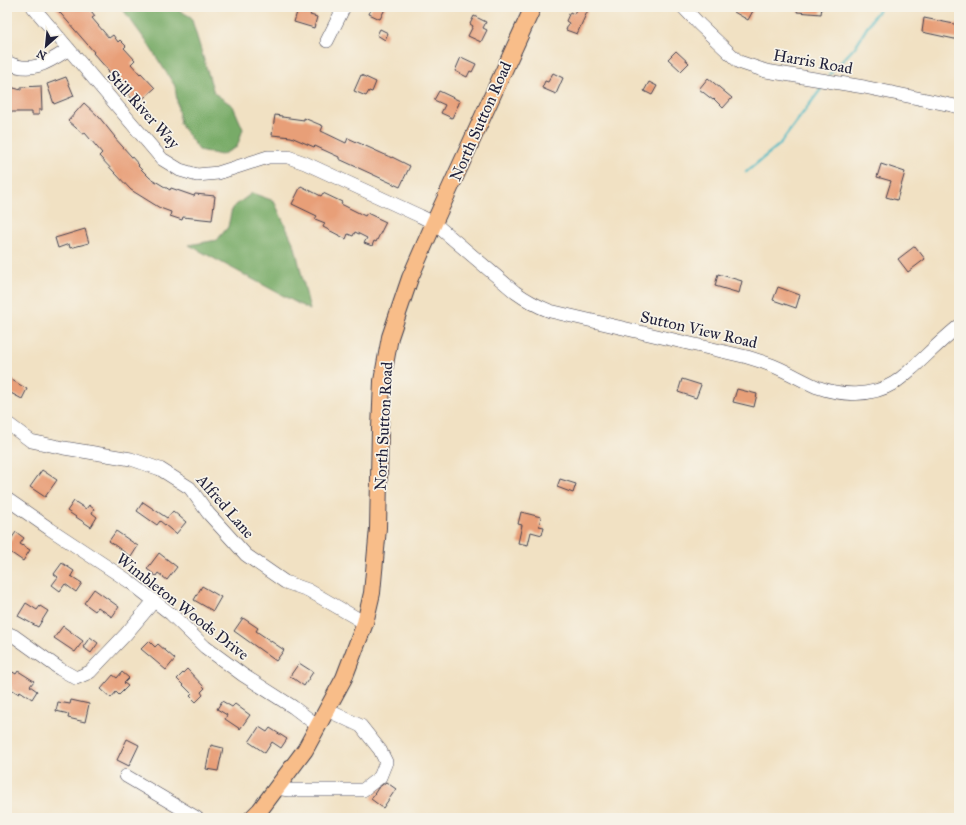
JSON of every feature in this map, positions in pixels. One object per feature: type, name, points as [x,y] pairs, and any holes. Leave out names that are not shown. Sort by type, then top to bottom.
[{"type":"main road","name":"North Sutton Road","points":[[252,818],[260,810],[305,750],[344,678],[365,623],[372,593],[378,528],[382,381],[390,337],[410,278],[533,7]]},
{"type":"street","name":"Still River Way","points":[[33,7],[162,159],[180,170],[197,175],[218,173],[268,157],[288,157],[319,169],[434,223]]},
{"type":"street","points":[[327,41],[344,7]]},
{"type":"street","name":"Harris Road","points":[[683,7],[739,62],[766,71],[864,87],[951,104],[959,107]]},
{"type":"street","points":[[7,62],[15,67],[31,68],[48,63],[69,49]]},
{"type":"street","name":"Sutton View Road","points":[[434,223],[515,292],[537,306],[747,357],[764,362],[815,386],[837,393],[862,394],[876,391],[895,382],[959,326]]},
{"type":"street","name":"Alfred Lane","points":[[7,423],[31,440],[64,448],[131,458],[160,469],[190,488],[208,513],[246,555],[285,582],[308,590],[365,623]]},
{"type":"street","name":"Wimbleton Woods Drive","points":[[7,499],[130,582],[171,614],[205,647],[318,726]]},
{"type":"street","points":[[7,633],[14,636],[60,669],[76,678],[90,672],[154,602]]},
{"type":"street","points":[[276,788],[289,790],[363,790],[380,777],[386,762],[380,750],[361,726],[327,710]]},
{"type":"street","points":[[126,776],[197,818]]},
{"type":"green space","points":[[121,7],[173,7],[191,17],[214,93],[233,106],[243,129],[237,147],[221,155],[199,150],[180,124],[175,86],[146,41]]},
{"type":"green space","points":[[252,193],[274,201],[295,247],[310,310],[189,245],[217,240],[228,227],[232,208]]},
{"type":"building","points":[[55,7],[88,7],[95,16],[92,18],[109,38],[113,35],[118,42],[120,40],[126,46],[124,48],[135,60],[131,64],[155,88],[137,104],[108,72],[109,71],[93,53],[94,52]]},
{"type":"building","points":[[372,7],[386,7],[380,19],[369,14]]},
{"type":"building","points":[[577,7],[588,10],[577,34],[566,30],[569,23],[566,21],[570,12],[574,14]]},
{"type":"building","points":[[736,7],[749,7],[754,9],[748,20],[734,12]]},
{"type":"building","points":[[798,7],[822,7],[821,14],[797,12]]},
{"type":"building","points":[[298,9],[311,13],[310,15],[317,17],[314,28],[294,22]]},
{"type":"building","points":[[474,16],[486,22],[483,28],[487,30],[481,42],[468,36],[473,26],[470,24]]},
{"type":"building","points":[[924,18],[959,25],[959,40],[922,32]]},
{"type":"building","points":[[380,29],[388,33],[385,40],[377,35]]},
{"type":"building","points":[[676,51],[689,63],[681,71],[668,59]]},
{"type":"building","points":[[461,57],[476,64],[472,72],[470,71],[467,77],[455,71]]},
{"type":"building","points":[[553,73],[563,78],[556,94],[542,88],[545,81],[548,82]]},
{"type":"building","points":[[361,75],[376,82],[372,92],[369,91],[366,96],[354,91]]},
{"type":"building","points":[[66,77],[74,96],[54,104],[47,84]]},
{"type":"building","points":[[708,78],[732,98],[723,108],[714,99],[713,100],[699,89]]},
{"type":"building","points":[[649,82],[657,86],[652,95],[644,91]]},
{"type":"building","points":[[7,86],[21,90],[21,87],[41,86],[42,110],[39,110],[39,115],[32,115],[32,112],[7,111]]},
{"type":"building","points":[[439,91],[460,101],[452,118],[441,113],[445,105],[434,100]]},
{"type":"building","points":[[84,103],[99,117],[114,137],[139,165],[138,166],[150,178],[170,190],[171,188],[194,196],[195,194],[215,196],[212,220],[183,217],[182,220],[170,216],[171,212],[160,208],[131,190],[99,156],[102,153],[85,133],[83,134],[68,121]]},
{"type":"building","points":[[275,115],[304,120],[304,118],[323,126],[321,131],[346,143],[348,138],[410,166],[400,187],[339,159],[339,157],[315,146],[314,147],[291,137],[272,135]]},
{"type":"building","points":[[881,164],[905,172],[897,200],[886,197],[891,181],[877,177]]},
{"type":"building","points":[[301,186],[321,196],[323,193],[342,202],[341,204],[365,216],[367,213],[386,222],[376,242],[374,241],[372,246],[364,243],[367,238],[355,232],[353,236],[348,234],[346,239],[323,227],[325,223],[315,219],[317,216],[292,204]]},
{"type":"building","points":[[85,229],[89,243],[70,248],[69,244],[58,248],[55,238]]},
{"type":"building","points":[[915,246],[925,259],[908,272],[898,259]]},
{"type":"building","points":[[718,274],[742,281],[739,293],[715,286]]},
{"type":"building","points":[[778,287],[800,295],[796,308],[773,300]]},
{"type":"building","points":[[7,377],[27,389],[22,399],[7,391]]},
{"type":"building","points":[[682,379],[701,385],[696,398],[678,392]]},
{"type":"building","points":[[737,389],[757,394],[754,407],[733,402]]},
{"type":"building","points":[[42,470],[57,480],[45,497],[30,487]]},
{"type":"building","points":[[560,479],[576,484],[573,493],[557,487]]},
{"type":"building","points":[[74,501],[86,509],[89,505],[94,509],[92,513],[97,517],[91,527],[67,511]]},
{"type":"building","points":[[143,502],[167,518],[173,511],[186,522],[176,534],[160,521],[157,525],[137,511]]},
{"type":"building","points":[[521,512],[541,517],[539,526],[544,527],[542,535],[531,532],[528,545],[518,543],[522,525],[518,524]]},
{"type":"building","points":[[116,531],[138,546],[131,557],[109,541]]},
{"type":"building","points":[[16,532],[24,538],[20,544],[30,550],[23,561],[7,550],[7,545]]},
{"type":"building","points":[[159,553],[177,567],[167,580],[158,573],[156,576],[147,569]]},
{"type":"building","points":[[62,563],[74,571],[71,576],[82,583],[76,592],[65,584],[60,591],[52,585],[58,577],[54,574]]},
{"type":"building","points":[[202,586],[221,597],[213,611],[194,600]]},
{"type":"building","points":[[94,589],[119,607],[112,617],[98,607],[95,611],[84,603]]},
{"type":"building","points":[[26,603],[37,610],[40,606],[48,611],[38,627],[18,616]]},
{"type":"building","points":[[243,618],[258,628],[256,631],[284,650],[276,661],[234,631]]},
{"type":"building","points":[[63,626],[83,641],[75,652],[54,638]]},
{"type":"building","points":[[90,637],[98,643],[91,653],[83,647]]},
{"type":"building","points":[[149,641],[155,647],[158,644],[175,659],[166,670],[141,649]]},
{"type":"building","points":[[299,663],[313,672],[304,686],[290,676]]},
{"type":"building","points":[[187,669],[205,688],[201,692],[203,695],[196,702],[190,696],[192,694],[177,679]]},
{"type":"building","points":[[11,671],[16,674],[18,671],[34,681],[30,686],[37,691],[32,699],[20,691],[19,694],[11,689],[12,687],[7,684],[7,677]]},
{"type":"building","points":[[122,672],[129,678],[124,683],[128,686],[119,695],[116,692],[111,698],[101,689],[113,675],[117,678]]},
{"type":"building","points":[[71,700],[89,704],[85,722],[68,718],[69,714],[56,711],[58,702],[70,704]]},
{"type":"building","points":[[222,701],[232,707],[235,704],[250,715],[240,729],[225,719],[227,715],[217,709]]},
{"type":"building","points":[[259,727],[267,732],[270,728],[287,739],[281,748],[272,742],[265,753],[249,742]]},
{"type":"building","points":[[127,739],[139,745],[129,766],[117,760]]},
{"type":"building","points":[[211,745],[223,748],[218,771],[206,769]]},
{"type":"building","points":[[386,782],[396,789],[383,808],[371,799],[378,788]]},
{"type":"waterway","points":[[830,74],[855,47],[881,7]]},
{"type":"waterway","points":[[746,172],[779,145],[821,89]]}]
